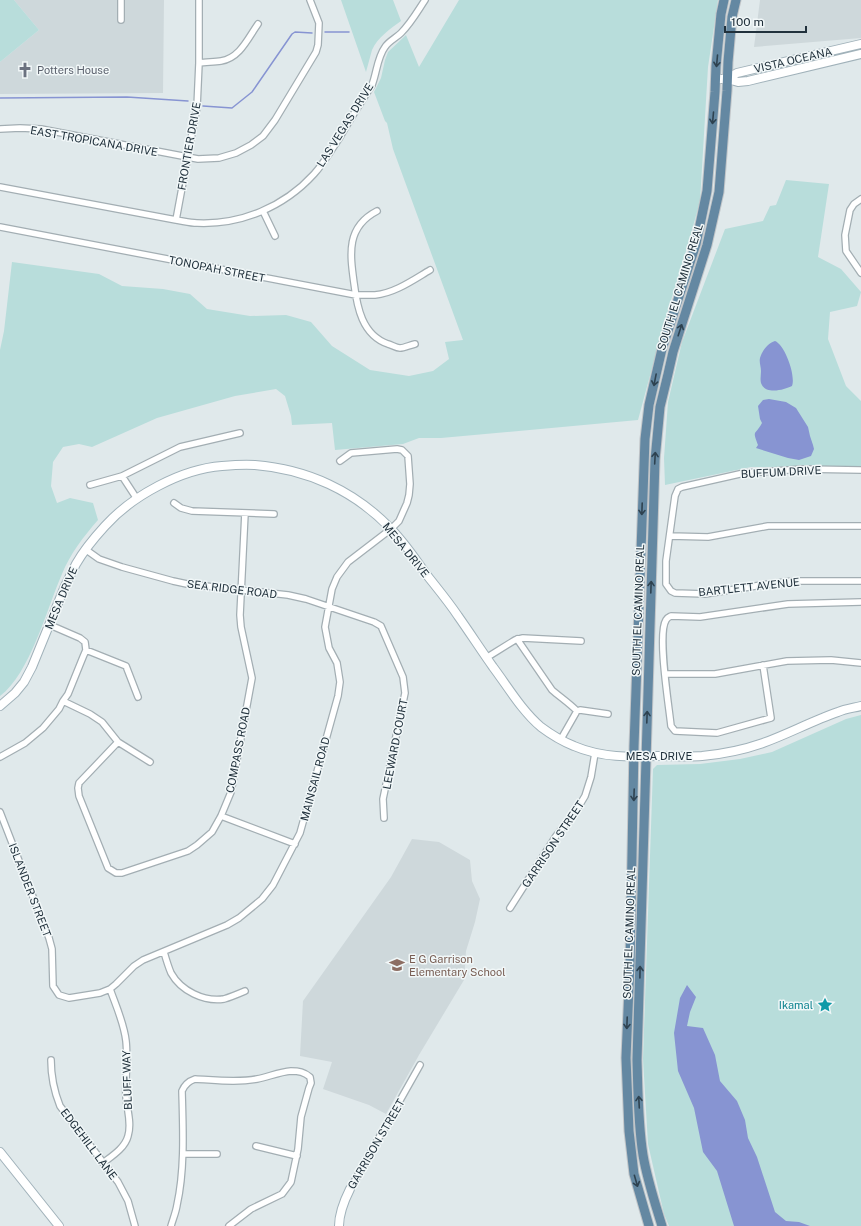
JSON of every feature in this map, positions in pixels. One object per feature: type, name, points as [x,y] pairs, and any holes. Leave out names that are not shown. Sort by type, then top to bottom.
[{"type":"main road","name":"SOUTH EL CAMINO REAL","points":[[649,1226],[634,1174],[628,1124],[626,1058],[644,460],[648,418],[662,350],[696,244],[708,191],[721,14],[724,0]]},
{"type":"main road","name":"SOUTH EL CAMINO REAL","points":[[662,1226],[651,1191],[643,1156],[640,1132],[637,1060],[655,468],[660,407],[673,352],[707,245],[719,192],[732,17],[736,0]]},
{"type":"main road","name":"VISTA OCEANA","points":[[727,79],[737,73],[861,44]]},
{"type":"main road","name":"VISTA OCEANA","points":[[716,79],[727,79],[738,82],[748,81],[861,54]]},
{"type":"main road","name":"MESA DRIVE","points":[[0,706],[15,693],[24,682],[50,625],[69,576],[85,549],[106,524],[137,499],[154,488],[187,474],[217,467],[257,465],[294,471],[317,478],[353,496],[374,513],[391,529],[407,548],[458,615],[486,658],[514,696],[532,717],[542,728],[573,745],[595,753],[612,756],[702,756],[737,751],[764,742],[839,711],[861,706]]},
{"type":"main road","points":[[630,1142],[636,1146],[639,1153],[643,1156]]},
{"type":"main road","points":[[0,1152],[59,1226]]},
{"type":"main road","name":"GARRISON STREET","points":[[339,1226],[339,1216],[350,1189]]},
{"type":"street","points":[[121,0],[121,20]]},
{"type":"street","name":"FRONTIER DRIVE","points":[[176,220],[197,107],[199,0]]},
{"type":"street","name":"EAST TROPICANA DRIVE","points":[[0,128],[41,130],[188,158],[218,158],[236,153],[251,145],[263,136],[275,120],[316,52],[318,45],[319,23],[310,0]]},
{"type":"street","name":"LAS VEGAS DRIVE","points":[[0,186],[197,223],[220,222],[245,218],[263,211],[280,203],[295,192],[314,174],[326,158],[372,85],[378,59],[386,45],[401,33],[412,21],[424,0]]},
{"type":"street","points":[[199,63],[229,59],[239,52],[258,24]]},
{"type":"street","points":[[861,199],[854,204],[850,210],[845,235],[846,250],[861,273]]},
{"type":"street","points":[[377,210],[370,214],[362,223],[352,242],[351,261],[357,306],[363,322],[374,336],[384,343],[400,348],[415,344]]},
{"type":"street","points":[[263,211],[275,236]]},
{"type":"street","name":"TONOPAH STREET","points":[[0,228],[356,295],[376,295],[385,293],[402,287],[430,270]]},
{"type":"street","points":[[90,485],[122,476],[180,447],[240,433]]},
{"type":"street","name":"MAINSAIL ROAD","points":[[110,989],[126,972],[134,966],[227,925],[239,918],[262,899],[273,886],[300,833],[338,696],[340,682],[337,663],[329,648],[325,627],[328,606],[334,583],[337,576],[348,562],[391,529],[399,521],[410,495],[408,456],[402,450],[397,449],[351,453],[340,461]]},
{"type":"street","name":"BUFFUM DRIVE","points":[[670,536],[676,496],[678,489],[682,487],[744,473],[803,469],[861,470]]},
{"type":"street","points":[[122,476],[137,499]]},
{"type":"street","points":[[174,503],[181,508],[192,511],[274,514]]},
{"type":"street","name":"COMPASS ROAD","points":[[118,742],[79,783],[78,788],[79,796],[108,868],[116,873],[122,873],[188,851],[197,845],[212,832],[221,816],[231,792],[252,678],[241,627],[240,615],[245,513]]},
{"type":"street","points":[[670,536],[708,537],[768,526],[861,526]]},
{"type":"street","name":"BARTLETT AVENUE","points":[[670,536],[666,561],[666,584],[671,591],[676,593],[705,594],[793,581],[861,581]]},
{"type":"street","name":"SEA RIDGE ROAD","points":[[85,549],[99,559],[173,581],[187,584],[288,595],[328,606],[374,622],[381,626]]},
{"type":"street","points":[[763,666],[771,718],[717,733],[676,731],[671,726],[662,644],[666,621],[671,616],[700,617],[788,604],[861,602]]},
{"type":"street","points":[[0,757],[25,743],[42,728],[58,709],[68,694],[86,650],[85,642],[80,638],[50,625]]},
{"type":"street","name":"LEEWARD COURT","points":[[381,626],[403,677],[405,686],[405,693],[384,799],[384,818]]},
{"type":"street","points":[[486,658],[517,639],[582,641]]},
{"type":"street","points":[[517,639],[552,690],[577,711]]},
{"type":"street","points":[[86,650],[126,666],[138,697]]},
{"type":"street","points":[[665,674],[715,674],[787,661],[831,660],[861,663]]},
{"type":"street","points":[[63,701],[90,714],[102,722],[118,742],[150,762]]},
{"type":"street","points":[[577,711],[580,710],[608,714]]},
{"type":"street","points":[[561,739],[577,711]]},
{"type":"street","name":"GARRISON STREET","points":[[510,908],[556,836],[576,811],[585,796],[591,777],[595,753]]},
{"type":"street","name":"ISLANDER STREET","points":[[0,812],[49,938],[52,949],[53,986],[57,993],[69,998],[100,993],[110,989]]},
{"type":"street","points":[[221,816],[295,844]]},
{"type":"street","points":[[164,952],[172,973],[180,984],[193,994],[211,1000],[232,997],[245,992]]},
{"type":"street","name":"BLUFF WAY","points":[[103,1163],[124,1145],[128,1136],[130,1121],[126,1096],[126,1042],[119,1013],[110,989]]},
{"type":"street","name":"EDGEHILL LANE","points":[[51,1060],[52,1080],[55,1095],[60,1106],[118,1182],[128,1201],[135,1226]]},
{"type":"street","name":"GARRISON STREET","points":[[350,1189],[420,1065]]},
{"type":"street","points":[[172,1226],[178,1204],[183,1154],[184,1131],[182,1091],[184,1087],[192,1080],[257,1080],[291,1071],[304,1072],[310,1077],[311,1083],[308,1088],[301,1117],[297,1156],[291,1182],[282,1194],[251,1209],[229,1226]]},
{"type":"street","points":[[256,1146],[297,1156]]},
{"type":"street","points":[[183,1154],[217,1154]]},
{"type":"shaded area","points":[[0,0],[14,0],[39,30],[0,62]]},
{"type":"shaded area","points":[[14,0],[164,0],[163,93],[0,94],[0,62],[39,30]]},
{"type":"shaded area","points":[[341,0],[393,0],[401,21],[385,34],[375,45],[372,50],[366,72]]},
{"type":"shaded area","points":[[459,0],[718,0],[708,67],[700,201],[665,320],[638,420],[441,438],[419,438],[403,444],[335,450],[332,423],[292,425],[285,396],[276,389],[235,396],[157,418],[92,447],[79,444],[63,447],[53,462],[51,486],[57,503],[70,498],[93,503],[98,520],[69,559],[29,657],[11,686],[0,696],[0,350],[4,331],[12,262],[99,274],[122,286],[163,289],[190,294],[207,309],[250,316],[286,315],[311,322],[332,346],[370,370],[409,376],[433,371],[449,359],[445,342],[463,340],[393,149],[387,123],[374,92],[381,78],[388,52],[406,35],[419,67]]},
{"type":"shaded area","points":[[760,0],[861,0],[861,38],[754,47]]},
{"type":"shaded area","points":[[786,180],[829,184],[818,257],[841,269],[861,292],[857,306],[830,312],[828,339],[846,386],[861,401],[861,466],[751,467],[665,485],[664,458],[668,402],[682,342],[725,229],[763,221],[770,206],[776,205]]},
{"type":"shaded area","points":[[861,715],[861,1226],[669,1226],[664,1214],[648,1144],[643,1059],[653,769],[657,765],[700,764],[740,759],[772,752],[846,719]]},
{"type":"shaded area","name":"E G Garrison Elementary School","points":[[412,839],[439,842],[470,860],[472,881],[480,899],[466,951],[464,980],[386,1114],[369,1105],[323,1089],[332,1062],[300,1056],[303,1001],[391,877]]},
{"type":"water","points":[[775,341],[786,354],[791,368],[793,381],[792,386],[784,389],[770,390],[763,387],[761,383],[760,358],[764,350]]},
{"type":"water","points":[[769,399],[786,402],[796,408],[808,427],[814,449],[811,456],[799,460],[756,448],[758,445],[755,433],[762,423],[758,406],[763,400]]},
{"type":"water","points":[[687,985],[696,997],[690,1012],[687,1026],[703,1028],[715,1055],[720,1081],[737,1101],[745,1120],[748,1138],[757,1157],[775,1212],[786,1221],[799,1222],[810,1226],[734,1226],[717,1171],[703,1152],[694,1108],[678,1071],[674,1033],[680,998]]},
{"type":"waterway","points":[[203,106],[232,108],[252,92],[292,34],[295,32],[312,33]]},
{"type":"waterway","points":[[325,32],[349,32]]},
{"type":"waterway","points":[[0,98],[127,97],[188,101]]},
{"type":"place","name":"Potters House","points":[[25,70]]},
{"type":"place","name":"E G Garrison Elementary School","points":[[397,965]]},
{"type":"place","name":"Ikamal","points":[[825,1005]]}]
